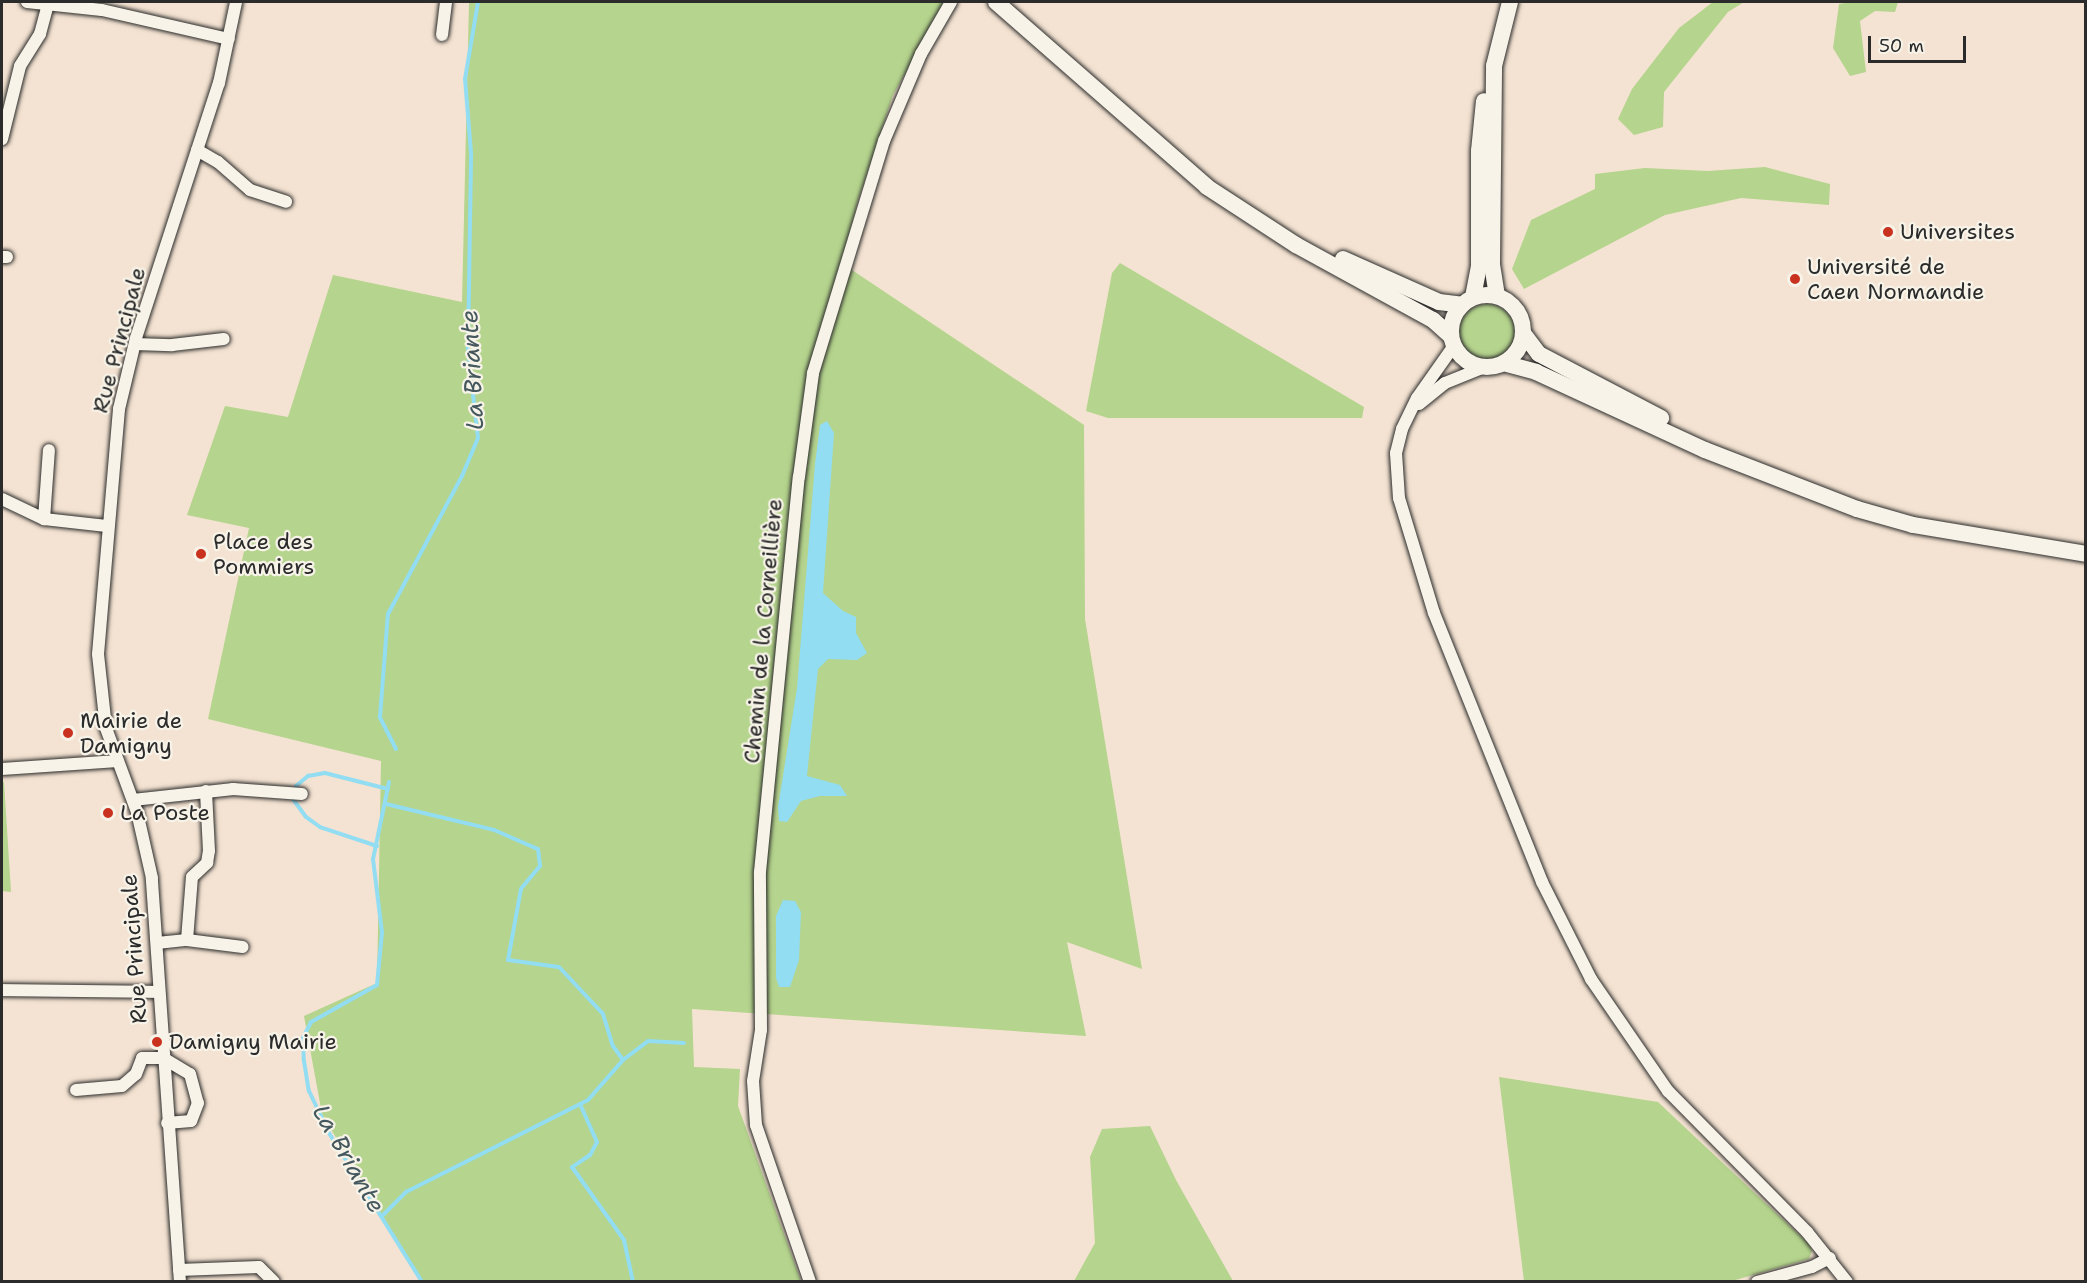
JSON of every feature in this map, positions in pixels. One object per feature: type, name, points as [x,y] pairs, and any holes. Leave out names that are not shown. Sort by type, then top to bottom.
[{"type":"main road","points":[[996,2],[1207,188],[1266,225],[1433,320],[1468,364],[1482,368],[1507,364],[1536,372],[1801,490],[1913,525],[2085,554]]},
{"type":"main road","points":[[1010,2],[1136,117],[1149,137]]},
{"type":"main road","points":[[1452,341],[1454,314],[1468,301],[1479,267],[1482,112],[1510,2]]},
{"type":"main road","points":[[1494,66],[1492,263],[1497,296],[1519,312],[1523,333],[1520,345],[1507,364]]},
{"type":"main road","points":[[1266,225],[1439,302],[1468,301],[1497,296]]},
{"type":"main road","points":[[1523,333],[1539,354],[1698,438],[1726,457]]},
{"type":"street","points":[[27,2],[102,10],[229,39]]},
{"type":"street","name":"Rue Principale","points":[[180,1276],[167,1123],[152,878],[133,800],[118,761],[100,700],[98,654],[106,526],[119,409],[135,344],[197,150],[229,39],[236,2]]},
{"type":"street","points":[[442,35],[446,2]]},
{"type":"street","name":"Chemin de la Corneillière","points":[[810,1281],[753,1108],[761,1030],[760,872],[799,477],[813,374],[884,141],[921,54],[951,2]]},
{"type":"street","points":[[2,139],[20,66],[40,34],[48,4]]},
{"type":"street","points":[[197,150],[218,162],[250,190],[286,202]]},
{"type":"street","points":[[135,344],[172,345],[224,339]]},
{"type":"street","points":[[1452,341],[1412,411],[1398,445],[1395,472],[1399,498],[1434,613],[1542,882],[1591,979],[1668,1091],[1830,1258],[1847,1281]]},
{"type":"street","points":[[1412,411],[1445,383],[1482,368]]},
{"type":"street","points":[[44,519],[50,450]]},
{"type":"street","points":[[2,499],[44,519],[106,526]]},
{"type":"street","points":[[2,769],[118,761]]},
{"type":"street","points":[[187,940],[192,877],[207,863],[208,857],[206,791]]},
{"type":"street","points":[[133,800],[206,791],[302,794]]},
{"type":"street","points":[[157,943],[187,940],[243,947]]},
{"type":"street","points":[[2,990],[159,992]]},
{"type":"street","points":[[76,1090],[122,1086],[136,1074],[142,1058],[163,1058],[190,1074],[198,1103],[191,1121],[167,1123]]},
{"type":"street","points":[[1757,1281],[1812,1267],[1830,1258]]},
{"type":"street","points":[[180,1276],[260,1267],[274,1281]]},
{"type":"green space","points":[[469,2],[946,2],[893,95],[857,204],[843,264],[1084,425],[1085,619],[1142,969],[1067,942],[1086,1036],[692,1009],[694,1067],[740,1069],[738,1106],[801,1281],[421,1281],[322,1114],[304,1016],[377,983],[381,761],[208,719],[249,528],[187,515],[225,406],[288,417],[333,275],[462,302]]},
{"type":"green space","points":[[1713,2],[1744,2],[1728,12],[1664,92],[1663,127],[1634,135],[1618,119],[1632,89],[1679,28]]},
{"type":"green space","points":[[1898,2],[1895,12],[1875,11],[1860,21],[1866,72],[1850,76],[1833,48],[1839,4]]},
{"type":"green space","points":[[1765,167],[1830,184],[1829,205],[1741,198],[1665,215],[1524,289],[1512,269],[1531,220],[1595,189],[1595,174],[1645,168],[1708,171]]},
{"type":"green space","points":[[1120,263],[1364,407],[1362,418],[1108,418],[1086,411],[1112,273]]},
{"type":"green space","points":[[1481,304],[1493,304],[1503,308],[1511,316],[1515,332],[1511,348],[1503,356],[1493,360],[1481,360],[1471,356],[1463,348],[1459,338],[1459,326],[1463,316],[1471,308]]},
{"type":"green space","points":[[2,782],[4,782],[11,892],[2,891]]},
{"type":"green space","points":[[1499,1077],[1658,1102],[1809,1244],[1812,1251],[1809,1259],[1732,1281],[1524,1281]]},
{"type":"green space","points":[[1150,1126],[1176,1180],[1233,1281],[1074,1281],[1095,1243],[1090,1157],[1102,1129]]},
{"type":"water","points":[[827,421],[834,433],[823,593],[843,611],[856,617],[856,633],[867,653],[857,660],[828,659],[818,669],[807,776],[840,785],[847,796],[820,796],[801,801],[787,822],[779,821],[778,807],[797,688],[815,464],[820,425]]},
{"type":"water","points":[[783,900],[795,901],[801,912],[799,960],[790,987],[779,987],[776,978],[776,916]]},
{"type":"waterway","name":"La Briante","points":[[396,749],[380,717],[388,614],[462,476],[478,438],[468,350],[471,153],[465,79],[478,2]]},
{"type":"waterway","points":[[377,846],[320,827],[306,817],[293,799],[296,786],[308,776],[325,773],[388,789]]},
{"type":"waterway","name":"La Briante","points":[[389,782],[373,859],[382,932],[377,985],[311,1022],[303,1038],[304,1061],[309,1091],[329,1133],[422,1282]]},
{"type":"waterway","points":[[386,804],[494,830],[538,849],[540,866],[521,889],[508,960],[559,967],[603,1014],[613,1046],[623,1060],[648,1041],[684,1043]]},
{"type":"waterway","points":[[383,1215],[406,1192],[588,1100],[623,1060]]},
{"type":"waterway","points":[[580,1104],[597,1142],[590,1155],[572,1167],[624,1240],[633,1282]]},
{"type":"place","name":"Universites","points":[[1888,232]]},
{"type":"place","name":"Université de Caen Normandie","points":[[1795,279]]},
{"type":"place","name":"Place des Pommiers","points":[[201,554]]},
{"type":"place","name":"Mairie de Damigny","points":[[68,733]]},
{"type":"place","name":"La Poste","points":[[108,813]]},
{"type":"place","name":"Damigny Mairie","points":[[157,1042]]}]
